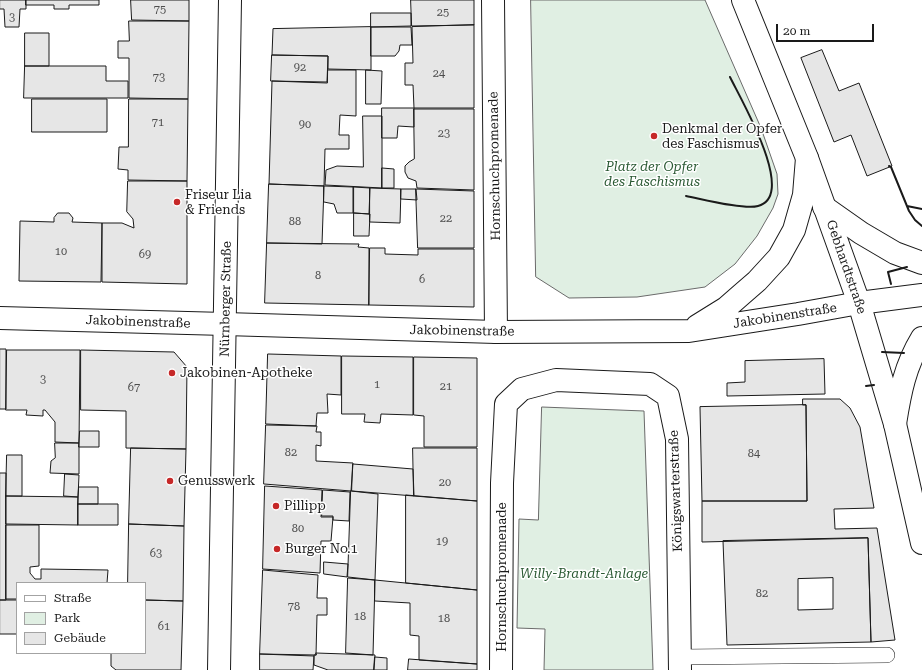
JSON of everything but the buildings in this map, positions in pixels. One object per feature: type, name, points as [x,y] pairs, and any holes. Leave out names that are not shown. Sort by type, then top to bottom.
[{"type":"street","name":"Nürnberger Straße","points":[[218,670],[230,0]]},
{"type":"street","name":"Hornschuchpromenade","points":[[493,0],[496,332]]},
{"type":"street","name":"Gebhardtstraße","points":[[743,0],[807,158],[859,303],[894,424],[922,543]]},
{"type":"street","points":[[689,330],[726,308],[757,281],[779,257],[794,230],[804,195],[807,158]]},
{"type":"street","points":[[824,206],[861,233],[895,253],[922,263]]},
{"type":"street","name":"Jakobinenstraße","points":[[0,318],[496,332],[689,330],[792,315],[859,303],[922,295]]},
{"type":"street","points":[[894,424],[906,370],[922,338]]},
{"type":"street","name":"Königswarterstraße","points":[[502,483],[506,404],[522,388],[556,380],[650,384],[668,396],[677,440],[680,663]]},
{"type":"street","name":"Hornschuchpromenade","points":[[501,670],[502,483]]},
{"type":"lane","points":[[680,663],[887,655]]},
{"type":"green space","name":"Platz der Opfer des Faschismus","points":[[531,0],[705,0],[761,128],[777,174],[778,194],[773,208],[757,236],[735,264],[705,287],[637,297],[569,298],[536,277]]},
{"type":"green space","name":"Willy-Brandt-Anlage","points":[[542,407],[644,411],[653,670],[544,670],[545,629],[517,628],[519,519],[538,520]]},
{"type":"wall","points":[[686,196],[743,207],[758,206],[769,198],[772,185],[769,166],[763,146],[754,124],[730,77]]},
{"type":"wall","points":[[889,166],[891,167],[909,211],[915,220],[922,226]]},
{"type":"wall","points":[[907,206],[922,209]]},
{"type":"wall","points":[[891,284],[888,272],[907,267]]},
{"type":"wall","points":[[882,352],[904,353]]},
{"type":"wall","points":[[866,386],[874,385]]},
{"type":"place","name":"Denkmal der Opfer des Faschismus","points":[[654,136]]},
{"type":"place","name":"Friseur Lia & Friends","points":[[177,202]]},
{"type":"place","name":"Jakobinen-Apotheke","points":[[172,373]]},
{"type":"place","name":"Genusswerk","points":[[170,481]]},
{"type":"place","name":"Pillipp","points":[[276,506]]},
{"type":"place","name":"Burger No.1","points":[[277,549]]}]
